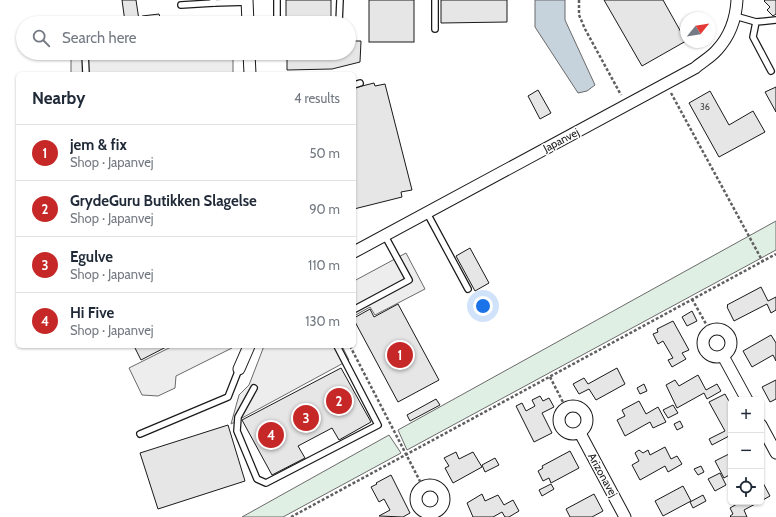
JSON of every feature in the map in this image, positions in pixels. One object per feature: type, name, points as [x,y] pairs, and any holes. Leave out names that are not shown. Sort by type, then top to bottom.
[{"type":"street","name":"Japanvej","points":[[356,251],[695,68],[718,50],[728,34],[735,16],[737,0]]},
{"type":"street","points":[[248,1],[248,16]]},
{"type":"street","points":[[249,60],[250,72]]},
{"type":"street","points":[[714,329],[723,330],[729,337],[731,345],[730,350],[723,356],[714,357],[709,355],[703,347],[704,338],[710,331],[714,329]]},
{"type":"street","points":[[239,370],[248,348]]},
{"type":"street","points":[[723,356],[745,397]]},
{"type":"street","points":[[570,406],[580,408],[586,414],[586,427],[580,433],[575,435],[566,432],[560,425],[560,415],[566,408],[570,406]]},
{"type":"street","points":[[764,431],[776,453]]},
{"type":"street","name":"Arizonavej","points":[[580,433],[625,517]]},
{"type":"street","points":[[432,485],[436,486],[442,492],[444,497],[442,506],[437,514],[422,511],[416,503],[417,494],[423,487],[432,485]]},
{"type":"lane","points":[[276,0],[277,16]]},
{"type":"lane","points":[[339,16],[340,0]]},
{"type":"lane","points":[[435,0],[435,29]]},
{"type":"lane","points":[[181,5],[248,1]]},
{"type":"lane","points":[[735,16],[756,22],[776,20]]},
{"type":"lane","points":[[756,22],[753,37],[771,71]]},
{"type":"lane","points":[[85,60],[86,72]]},
{"type":"lane","points":[[427,213],[468,289]]},
{"type":"lane","points":[[356,308],[409,280],[385,236]]},
{"type":"lane","points":[[254,388],[238,417],[237,431],[257,479],[266,482],[378,425],[338,348]]},
{"type":"lane","points":[[140,434],[228,397],[239,370]]},
{"type":"path","points":[[579,0],[579,15],[585,29],[627,105]]},
{"type":"path","points":[[666,84],[763,262]]},
{"type":"path","points":[[291,517],[776,254]]},
{"type":"path","points":[[692,299],[710,331]]},
{"type":"path","points":[[351,348],[423,487]]},
{"type":"path","points":[[550,377],[566,408]]},
{"type":"green space","points":[[776,221],[776,250],[407,450],[398,430]]},
{"type":"green space","points":[[389,435],[401,453],[283,517],[242,517]]},
{"type":"shaded area","points":[[535,0],[565,0],[565,20],[595,85],[587,91],[578,93],[535,27]]},
{"type":"shaded area","points":[[71,60],[233,60],[233,72],[71,72]]},
{"type":"shaded area","points":[[406,253],[425,289],[375,315],[370,307],[356,315],[356,280]]},
{"type":"shaded area","points":[[169,348],[232,348],[176,376],[175,388],[158,396],[142,395],[129,368]]},
{"type":"shaded area","points":[[263,348],[343,348],[349,360],[231,424],[239,395],[249,385]]},
{"type":"building","points":[[122,0],[136,0],[138,16],[124,16]]},
{"type":"building","points":[[286,0],[331,0],[331,16],[286,16]]},
{"type":"building","points":[[369,0],[414,0],[414,42],[369,42]]},
{"type":"building","points":[[441,0],[507,0],[507,22],[441,23]]},
{"type":"building","points":[[604,0],[663,0],[680,30],[680,44],[642,66]]},
{"type":"building","points":[[776,0],[776,14],[773,16],[767,10],[770,7],[764,1]]},
{"type":"building","points":[[159,14],[160,16],[142,16]]},
{"type":"building","points":[[356,41],[361,41],[360,62],[332,69],[287,70],[287,60],[356,60]]},
{"type":"building","points":[[374,83],[375,86],[385,84],[412,190],[401,192],[402,197],[356,208],[356,88]]},
{"type":"building","points":[[776,87],[776,112],[765,92]]},
{"type":"building","points":[[538,90],[551,113],[540,119],[528,96]]},
{"type":"building","points":[[710,91],[729,125],[753,111],[765,132],[719,157],[689,103]]},
{"type":"building","points":[[470,248],[489,283],[475,291],[456,256]]},
{"type":"building","points":[[761,287],[768,301],[776,297],[776,310],[771,313],[767,304],[734,321],[727,305]]},
{"type":"building","points":[[398,304],[439,380],[398,402],[356,324],[356,317],[370,309],[374,317]]},
{"type":"building","points":[[692,311],[697,321],[687,326],[682,317]]},
{"type":"building","points":[[673,321],[689,350],[682,353],[686,359],[672,367],[668,360],[673,358],[663,341],[658,344],[653,334],[658,332],[657,329]]},
{"type":"building","points":[[771,335],[776,343],[776,361],[773,355],[752,367],[743,351]]},
{"type":"building","points":[[135,348],[164,348],[141,360]]},
{"type":"building","points":[[341,368],[371,422],[339,440],[332,428],[298,446],[305,458],[272,475],[242,420]]},
{"type":"building","points":[[617,368],[625,384],[596,400],[589,389],[579,394],[573,384],[584,378],[588,384]]},
{"type":"building","points":[[698,375],[706,390],[717,384],[721,391],[707,399],[704,393],[677,408],[666,385],[675,380],[679,386]]},
{"type":"building","points":[[776,380],[776,399],[770,402],[762,387]]},
{"type":"building","points":[[644,384],[647,391],[640,394],[637,388]]},
{"type":"building","points":[[725,394],[728,400],[728,437],[712,445],[709,439],[725,431],[709,402]]},
{"type":"building","points":[[540,396],[543,401],[549,398],[554,407],[542,413],[552,433],[534,442],[516,406],[522,403],[526,411],[535,406],[532,400]]},
{"type":"building","points":[[436,399],[440,405],[410,421],[407,415]]},
{"type":"building","points":[[639,401],[646,414],[658,407],[666,422],[653,428],[650,422],[625,436],[617,420],[625,416],[622,410]]},
{"type":"building","points":[[673,405],[678,413],[668,418],[663,410]]},
{"type":"building","points":[[680,421],[683,427],[677,430],[674,424]]},
{"type":"building","points":[[228,425],[245,481],[158,509],[140,453]]},
{"type":"building","points":[[665,447],[671,459],[677,456],[682,464],[668,472],[665,466],[640,480],[632,465],[639,461],[635,453],[639,450],[643,453],[648,450],[650,455]]},
{"type":"building","points":[[570,451],[579,468],[551,483],[549,478],[543,481],[538,471],[543,468],[542,466]]},
{"type":"building","points":[[456,452],[459,459],[473,452],[482,467],[453,483],[445,468],[449,466],[444,458]]},
{"type":"building","points":[[728,454],[728,476],[724,478],[715,461]]},
{"type":"building","points":[[495,458],[499,465],[485,472],[482,465]]},
{"type":"building","points":[[701,466],[704,472],[698,475],[694,469]]},
{"type":"building","points":[[720,473],[726,485],[715,491],[708,479]]},
{"type":"building","points":[[391,475],[410,513],[403,517],[379,516],[390,510],[384,499],[379,502],[371,487]]},
{"type":"building","points":[[551,484],[554,489],[542,496],[539,490]]},
{"type":"building","points":[[764,485],[770,496],[764,499]]},
{"type":"building","points":[[683,486],[691,501],[663,516],[655,501]]},
{"type":"building","points":[[482,494],[485,501],[498,495],[504,505],[513,500],[519,511],[509,517],[505,517],[502,512],[493,517],[473,517],[467,503]]},
{"type":"building","points":[[594,494],[603,511],[592,517],[570,517],[566,509]]},
{"type":"building","points":[[703,495],[706,501],[693,508],[690,502]]},
{"type":"building","points":[[735,505],[753,505],[744,510],[747,517],[731,517],[730,516],[733,514],[730,508]]},
{"type":"place","name":"jem & fix","points":[[400,355]]},
{"type":"place","name":"GrydeGuru Butikken Slagelse","points":[[339,401]]},
{"type":"place","name":"Egulve","points":[[306,418]]},
{"type":"place","name":"Hi Five","points":[[271,435]]}]
